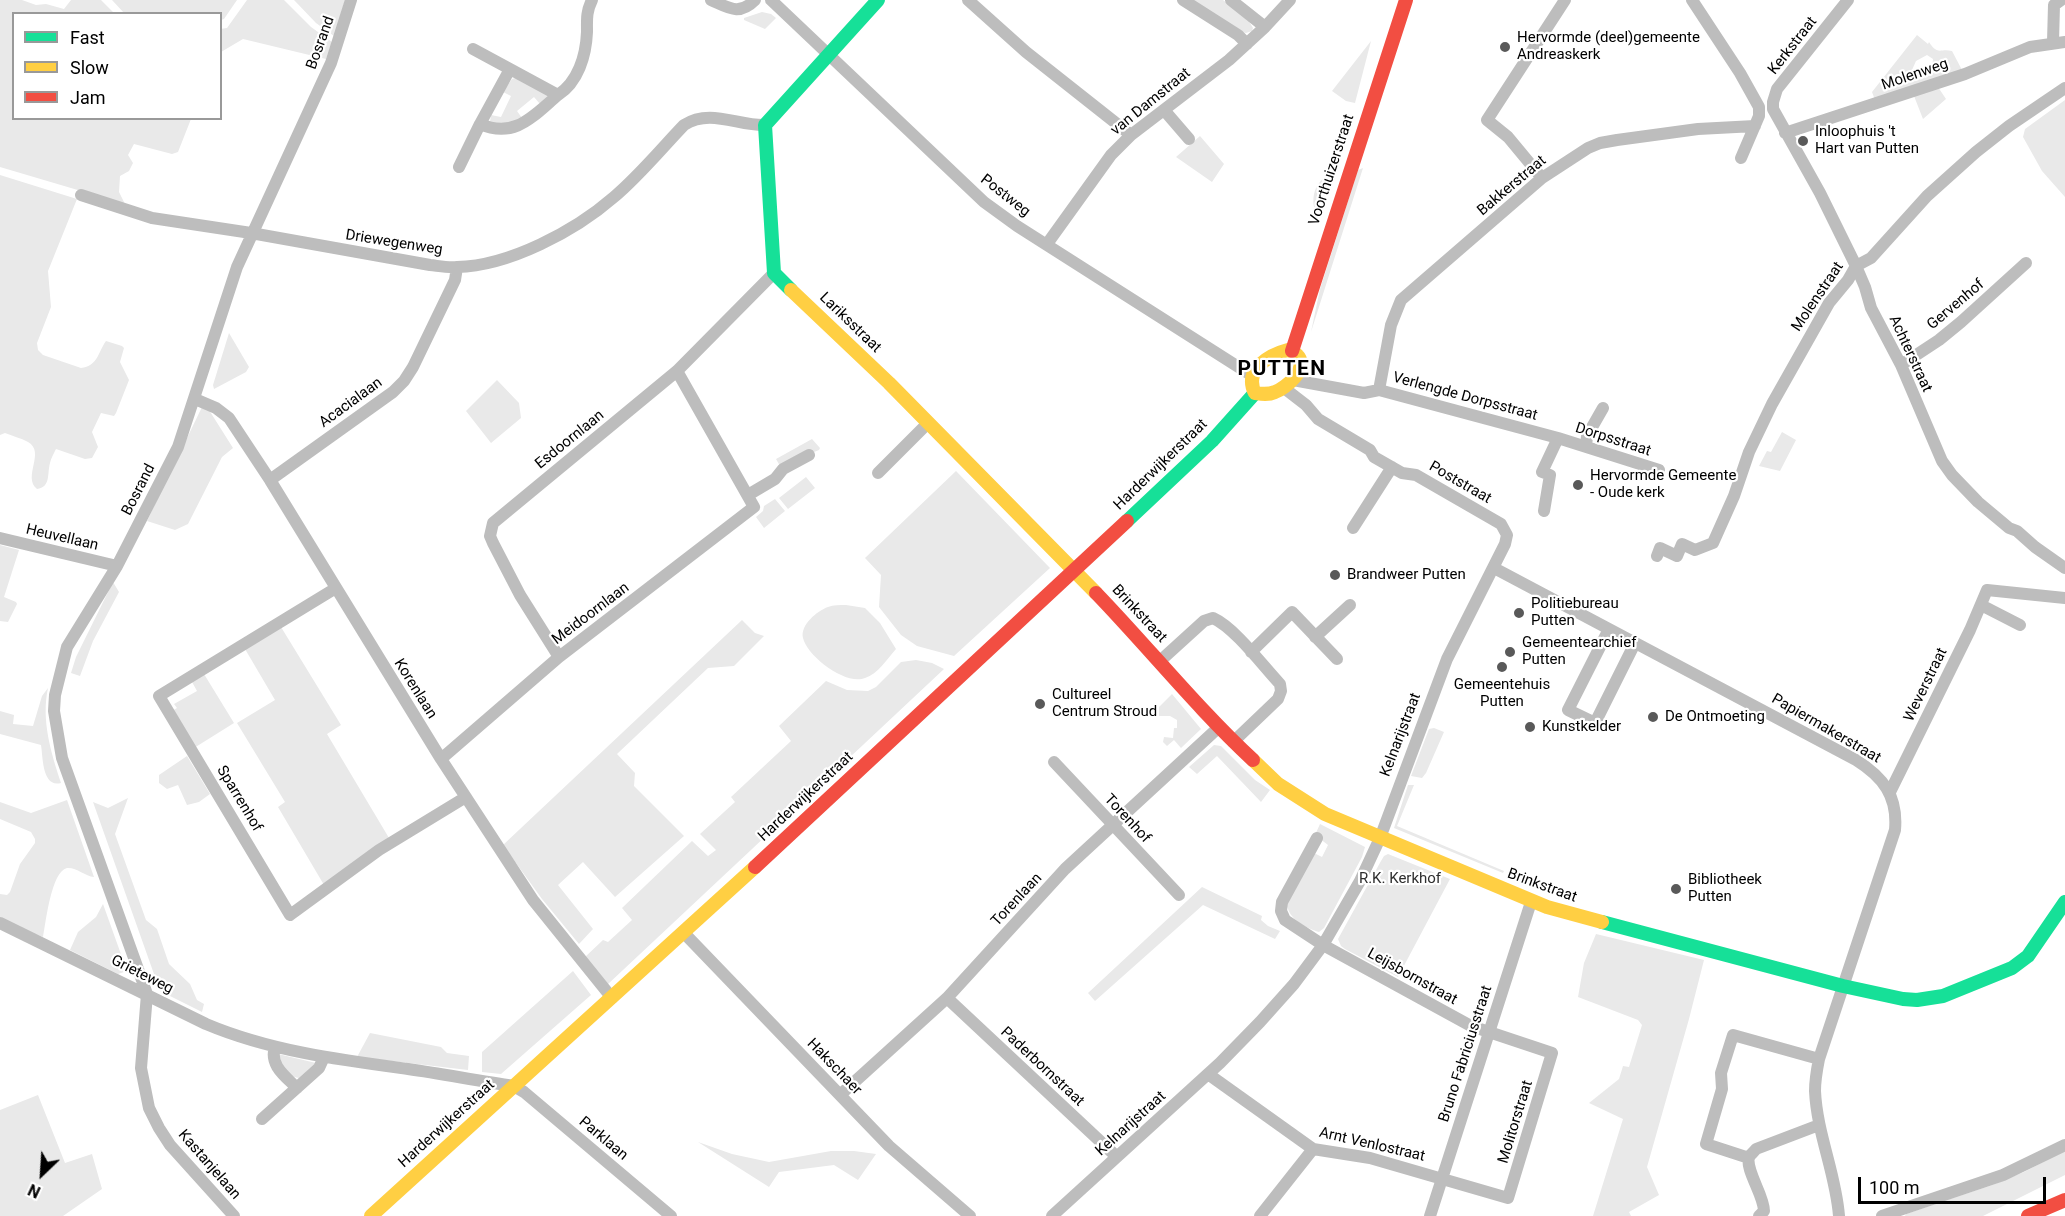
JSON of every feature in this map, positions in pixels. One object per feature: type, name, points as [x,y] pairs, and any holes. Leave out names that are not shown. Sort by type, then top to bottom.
[{"type":"street","name":"Bosrand","points":[[147,994],[62,758],[54,711],[55,695],[68,648],[117,566],[178,447],[237,267],[331,63],[351,0]]},
{"type":"street","points":[[480,124],[500,130],[515,128],[570,85],[579,70],[586,41],[586,17],[592,0]]},
{"type":"street","points":[[711,0],[733,10],[748,7],[755,0]]},
{"type":"street","name":"Postweg","points":[[771,0],[984,202],[1017,226],[1251,375]]},
{"type":"street","points":[[774,273],[765,126],[879,0]]},
{"type":"street","points":[[968,0],[1026,52],[1131,135]]},
{"type":"street","points":[[1183,0],[1238,35],[1247,44]]},
{"type":"street","points":[[1231,0],[1265,27]]},
{"type":"street","name":"van Damstraat","points":[[1047,244],[1111,155],[1131,135],[1229,60],[1290,0]]},
{"type":"street","name":"Voorthuizerstraat","points":[[1292,351],[1406,0]]},
{"type":"street","points":[[1542,178],[1508,138],[1487,120],[1565,0]]},
{"type":"street","points":[[1692,0],[1755,98],[1758,107],[1757,121],[1741,158]]},
{"type":"street","name":"Kerkstraat","points":[[1775,114],[1773,102],[1777,89],[1848,0]]},
{"type":"street","name":"Molenweg","points":[[1785,133],[1965,74],[2030,47],[2059,42],[2054,5],[2061,0]]},
{"type":"street","points":[[473,49],[558,95]]},
{"type":"street","points":[[459,167],[510,69]]},
{"type":"street","name":"Molenstraat","points":[[1657,556],[1660,549],[1677,556],[1682,544],[1695,550],[1713,543],[1734,496],[1749,452],[1772,404],[1829,303],[1856,266],[1871,258],[1927,196],[1976,152],[2009,126],[2065,88]]},
{"type":"street","points":[[1164,110],[1190,139]]},
{"type":"street","name":"Achterstraat","points":[[1775,114],[1820,193],[1856,266],[1871,308],[1901,365],[1942,461],[1978,502],[2009,528],[2017,531],[2065,568]]},
{"type":"street","name":"Driewegenweg","points":[[81,195],[152,218],[430,265],[457,267],[499,260],[523,251],[582,221],[616,196],[684,125],[693,119],[703,116],[714,117],[752,126],[765,126]]},
{"type":"street","name":"Bakkerstraat","points":[[1379,390],[1391,325],[1401,300],[1542,178],[1600,143],[1757,121]]},
{"type":"street","name":"Gervenhof","points":[[1901,365],[1940,340],[2026,263]]},
{"type":"street","name":"Acacialaan","points":[[270,480],[393,392],[404,381],[413,368],[455,280],[457,267]]},
{"type":"street","name":"Esdoornlaan","points":[[559,657],[520,595],[493,543],[490,536],[491,528],[498,518],[677,370],[774,273]]},
{"type":"street","name":"Lariksstraat","points":[[774,273],[1074,570]]},
{"type":"street","points":[[1282,351],[1292,351],[1299,357],[1301,366],[1288,384],[1266,396],[1255,393],[1250,384],[1251,375],[1260,364],[1282,351]]},
{"type":"street","points":[[677,370],[748,495],[775,479],[783,469],[809,455]]},
{"type":"street","name":"Verlengde Dorpsstraat","points":[[1288,384],[1364,393],[1379,390],[1558,438]]},
{"type":"street","name":"Poststraat","points":[[1288,384],[1318,419],[1370,450],[1374,457],[1402,473],[1416,475],[1501,524],[1507,535]]},
{"type":"street","name":"Harderwijkerstraat","points":[[371,1216],[684,933],[1074,570],[1212,441],[1255,393]]},
{"type":"street","name":"Korenlaan","points":[[195,399],[223,412],[270,480],[441,759],[533,900],[612,998]]},
{"type":"street","points":[[1586,447],[1587,436],[1603,408]]},
{"type":"street","points":[[878,473],[928,423]]},
{"type":"street","points":[[1544,511],[1550,475],[1542,472],[1558,438]]},
{"type":"street","name":"Dorpsstraat","points":[[1558,438],[1659,470]]},
{"type":"street","points":[[1353,528],[1392,467]]},
{"type":"street","name":"Meidoornlaan","points":[[441,759],[559,657],[754,507],[748,495]]},
{"type":"street","name":"Kelnarijstraat","points":[[1052,1216],[1208,1074],[1267,1015],[1323,945],[1360,881],[1380,837],[1447,659],[1494,568],[1507,535]]},
{"type":"street","name":"Heuvellaan","points":[[0,538],[117,566]]},
{"type":"street","name":"Papiermakerstraat","points":[[1494,568],[1856,760],[1880,778],[1890,792]]},
{"type":"street","name":"Brinkstraat","points":[[1074,570],[1160,661],[1218,728],[1278,784],[1301,800],[1352,826],[1531,902],[1632,932],[1843,986],[1910,999],[1930,999],[1943,996],[2020,964],[2035,947],[2065,902]]},
{"type":"street","name":"Sparrenhof","points":[[336,588],[159,696],[290,915],[379,850],[466,797]]},
{"type":"street","name":"Weverstraat","points":[[1890,792],[1987,590],[2065,598]]},
{"type":"street","points":[[1315,637],[1350,605]]},
{"type":"street","points":[[1981,605],[2020,625]]},
{"type":"street","points":[[1251,652],[1292,612],[1337,659]]},
{"type":"street","points":[[1160,661],[1204,621],[1213,618],[1223,622],[1280,684],[1281,691],[1278,699],[1233,742]]},
{"type":"street","points":[[1609,629],[1568,710],[1595,723],[1635,643]]},
{"type":"street","name":"Torenlaan","points":[[840,1095],[947,998],[1065,869],[1218,728]]},
{"type":"street","name":"Torenhof","points":[[1054,762],[1179,896]]},
{"type":"street","points":[[1839,1216],[1838,1198],[1819,1125],[1815,1090],[1819,1059],[1895,830],[1896,820],[1890,792]]},
{"type":"street","points":[[1317,838],[1282,902],[1281,911],[1285,920],[1323,945]]},
{"type":"street","name":"Bruno Fabriciusstraat","points":[[1431,1216],[1531,902]]},
{"type":"street","name":"Grieteweg","points":[[0,923],[220,1029],[274,1047],[324,1057],[513,1086]]},
{"type":"street","name":"Hakschaer","points":[[684,933],[889,1146],[970,1216]]},
{"type":"street","name":"Leijsbornstraat","points":[[1323,945],[1471,1026],[1488,1032]]},
{"type":"street","name":"Kastanjelaan","points":[[147,994],[141,1068],[149,1108],[170,1145],[234,1216]]},
{"type":"street","name":"Paderbornstraat","points":[[947,998],[1117,1157]]},
{"type":"street","name":"Molitorstraat","points":[[1443,1178],[1508,1198],[1552,1053],[1488,1032]]},
{"type":"street","points":[[1749,1158],[1706,1144],[1722,1089],[1721,1073],[1733,1035],[1819,1059]]},
{"type":"street","points":[[274,1047],[275,1064],[297,1088]]},
{"type":"street","points":[[262,1119],[319,1068],[324,1057]]},
{"type":"street","name":"Arnt Venlostraat","points":[[1208,1074],[1313,1149],[1370,1158],[1443,1178]]},
{"type":"street","name":"Parklaan","points":[[513,1086],[524,1092],[671,1216]]},
{"type":"street","points":[[1759,1216],[1764,1210],[1764,1201],[1749,1167],[1749,1158],[1756,1149],[1819,1125]]},
{"type":"street","points":[[1882,1216],[2003,1175],[2065,1145]]},
{"type":"street","points":[[1260,1216],[1313,1149]]},
{"type":"street","points":[[1838,1198],[1848,1216]]},
{"type":"street","points":[[2028,1216],[2065,1200]]},
{"type":"green space","points":[[0,0],[22,0],[36,5],[46,4],[64,9],[71,0],[101,0],[113,12],[12,12],[12,120],[191,120],[178,152],[172,154],[134,144],[128,155],[133,163],[129,171],[120,176],[119,192],[125,204],[0,167]]},
{"type":"green space","points":[[112,0],[237,0],[222,20],[222,12],[123,12]]},
{"type":"green space","points":[[247,0],[284,0],[311,27],[332,42],[326,59],[243,39],[222,51],[222,29],[227,28]]},
{"type":"green space","points":[[294,0],[345,0],[334,36],[316,23]]},
{"type":"green space","points":[[1191,0],[1223,0],[1247,18],[1253,28],[1252,31],[1242,32]]},
{"type":"green space","points":[[762,12],[776,18],[765,29],[744,20],[744,18]]},
{"type":"green space","points":[[1917,35],[1937,50],[1952,51],[1962,70],[1875,100],[1872,92]],"holes":[[[1927,55],[1933,59],[1930,68],[1925,71],[1915,73],[1912,70],[1916,61]]]},
{"type":"green space","points":[[1371,41],[1355,103],[1346,101],[1332,91]]},
{"type":"green space","points":[[515,78],[544,90],[548,97],[540,104],[534,97],[517,111],[522,118],[509,125],[490,122],[491,115],[501,117],[511,96],[503,92]]},
{"type":"green space","points":[[1938,87],[1946,99],[1923,119],[1914,96]]},
{"type":"green space","points":[[2065,100],[2065,197],[2042,171],[2023,137],[2025,129]]},
{"type":"green space","points":[[1200,136],[1224,164],[1212,182],[1176,157]]},
{"type":"green space","points":[[1363,168],[1311,332],[1320,289],[1358,170]]},
{"type":"green space","points":[[0,175],[77,199],[48,271],[51,307],[37,343],[38,350],[43,355],[81,368],[87,367],[97,358],[106,341],[122,346],[124,348],[120,362],[129,380],[114,416],[101,413],[92,432],[98,447],[92,458],[85,459],[56,449],[50,461],[45,486],[37,489],[32,478],[35,458],[33,446],[5,433],[0,435]]},
{"type":"green space","points":[[1324,178],[1329,181],[1330,186],[1323,204],[1314,207],[1315,191]]},
{"type":"green space","points":[[229,333],[249,367],[246,372],[214,389],[213,385]]},
{"type":"green space","points":[[497,380],[519,403],[521,418],[491,443],[466,411]]},
{"type":"green space","points":[[202,407],[209,410],[233,448],[222,457],[188,524],[175,530],[147,521]]},
{"type":"green space","points":[[1782,432],[1796,440],[1780,471],[1759,466],[1767,451],[1771,452]]},
{"type":"green space","points":[[812,439],[820,448],[819,450],[780,466],[776,459]]},
{"type":"green space","points":[[956,471],[1050,568],[954,656],[917,646],[901,635],[879,607],[881,575],[865,558]]},
{"type":"green space","points":[[806,477],[815,488],[788,509],[779,498]]},
{"type":"green space","points":[[775,499],[785,511],[764,528],[756,517],[763,511],[764,506]]},
{"type":"green space","points":[[0,545],[19,550],[4,597],[17,604],[8,622],[0,621]]},
{"type":"green space","points":[[113,582],[119,592],[93,641],[80,676],[71,673],[76,657]]},
{"type":"green space","points":[[846,605],[865,608],[880,623],[896,649],[878,670],[865,678],[848,678],[828,668],[812,653],[803,638],[804,628],[814,615],[830,606]]},
{"type":"green space","points":[[742,620],[755,633],[764,636],[734,666],[708,668],[617,754],[635,773],[634,786],[684,836],[615,897],[583,862],[558,885],[593,929],[579,944],[542,899],[503,845]]},
{"type":"green space","points":[[281,627],[341,725],[327,734],[389,838],[324,885],[278,807],[285,802],[237,723],[275,700],[245,649]]},
{"type":"green space","points":[[916,660],[932,663],[944,669],[607,985],[584,958],[603,940],[608,942],[632,920],[622,908],[692,841],[708,856],[716,850],[700,834],[735,802],[731,797],[791,741],[779,726],[826,681],[847,690],[868,691],[876,687],[901,662]]},
{"type":"green space","points":[[204,674],[234,723],[194,748],[172,711],[177,708],[174,704],[197,691],[192,682]]},
{"type":"green space","points":[[48,688],[46,724],[61,783],[50,781],[47,776],[41,745],[0,734],[0,711],[14,715],[13,724],[33,726],[42,696]]},
{"type":"green space","points":[[1172,694],[1201,729],[1181,748],[1174,740],[1167,746],[1163,742],[1164,737],[1173,738],[1174,728],[1177,728],[1177,720],[1170,716],[1159,716],[1159,707]]},
{"type":"green space","points":[[1434,728],[1444,732],[1426,773],[1422,778],[1411,776],[1429,729]]},
{"type":"green space","points":[[1214,745],[1221,746],[1255,780],[1270,790],[1261,802],[1217,756],[1197,774],[1189,767]]},
{"type":"green space","points":[[187,756],[210,794],[199,802],[187,805],[178,785],[167,789],[159,783],[159,775]]},
{"type":"green space","points":[[1408,785],[1414,785],[1397,826],[1504,871],[1503,873],[1394,828]]},
{"type":"green space","points":[[128,798],[115,834],[146,920],[157,929],[169,964],[190,984],[197,1000],[204,1004],[202,1012],[160,991],[93,802],[108,808]]},
{"type":"green space","points":[[67,800],[94,877],[70,868],[61,871],[50,898],[43,937],[0,921],[0,894],[7,895],[10,892],[20,864],[35,843],[35,839],[31,832],[0,819],[0,802],[31,813]]},
{"type":"green space","points":[[1320,824],[1365,847],[1362,857],[1324,928],[1319,932],[1294,918],[1287,904],[1314,853],[1322,857],[1328,845],[1315,835]]},
{"type":"green space","name":"R.K. Kerkhof","points":[[1388,854],[1450,879],[1398,977],[1345,949],[1338,939],[1381,861]]},
{"type":"green space","points":[[1202,887],[1262,916],[1261,920],[1268,926],[1280,931],[1275,939],[1203,905],[1095,1001],[1088,993]]},
{"type":"green space","points":[[103,904],[127,971],[118,974],[70,950],[78,932],[96,917]]},
{"type":"green space","points":[[1596,934],[1704,960],[1647,1167],[1659,1195],[1629,1212],[1631,1216],[1593,1216],[1623,1119],[1589,1103],[1619,1079],[1623,1066],[1629,1067],[1642,1025],[1638,1020],[1578,997],[1584,963]]},
{"type":"green space","points":[[573,971],[591,995],[501,1074],[482,1072],[482,1052]]},
{"type":"green space","points":[[370,1033],[441,1047],[447,1053],[469,1056],[468,1070],[357,1057]]},
{"type":"green space","points":[[278,1054],[316,1063],[299,1078],[294,1077],[287,1072]]},
{"type":"green space","points":[[38,1095],[65,1163],[92,1154],[102,1189],[63,1216],[0,1216],[0,1110]]},
{"type":"green space","points":[[698,1142],[732,1154],[769,1162],[831,1151],[876,1154],[858,1180],[834,1165],[779,1172],[769,1187]]},
{"type":"green space","points":[[2065,1150],[2065,1175],[1983,1216],[1905,1216],[1995,1184],[2024,1172]]},
{"type":"traffic: fast","points":[[791,290],[774,273],[765,125],[878,0]]},
{"type":"traffic: fast","points":[[1127,521],[1212,441],[1255,393]]},
{"type":"traffic: fast","points":[[1602,922],[1843,986],[1917,1000],[1943,996],[2012,968],[2028,956],[2065,902]]},
{"type":"traffic: slow","points":[[791,290],[889,383],[1096,593]]},
{"type":"traffic: slow","points":[[1288,350],[1296,354],[1300,360],[1301,366],[1295,377],[1275,392],[1255,393],[1252,385],[1255,371],[1266,360],[1288,350]]},
{"type":"traffic: slow","points":[[1253,760],[1278,784],[1325,814],[1547,907],[1602,922]]},
{"type":"traffic: slow","points":[[371,1216],[755,867]]},
{"type":"traffic: jam","points":[[1292,351],[1406,0]]},
{"type":"traffic: jam","points":[[755,867],[1127,521]]},
{"type":"traffic: jam","points":[[1096,593],[1212,720],[1253,760]]},
{"type":"traffic: jam","points":[[2028,1216],[2065,1200]]},
{"type":"place","name":"Hervormde (deel)gemeente Andreaskerk","points":[[1505,47]]},
{"type":"place","name":"Inloophuis 't Hart van Putten","points":[[1803,141]]},
{"type":"place","name":"Hervormde Gemeente - Oude kerk","points":[[1578,485]]},
{"type":"place","name":"Brandweer Putten","points":[[1335,575]]},
{"type":"place","name":"Politiebureau Putten","points":[[1519,613]]},
{"type":"place","name":"Gemeentearchief Putten","points":[[1510,652]]},
{"type":"place","name":"Gemeentehuis Putten","points":[[1502,667]]},
{"type":"place","name":"Cultureel Centrum Stroud","points":[[1040,704]]},
{"type":"place","name":"De Ontmoeting","points":[[1653,717]]},
{"type":"place","name":"Kunstkelder","points":[[1530,727]]},
{"type":"place","name":"Bibliotheek Putten","points":[[1676,889]]},
{"type":"district","name":"PUTTEN","points":[[1282,370]]}]
